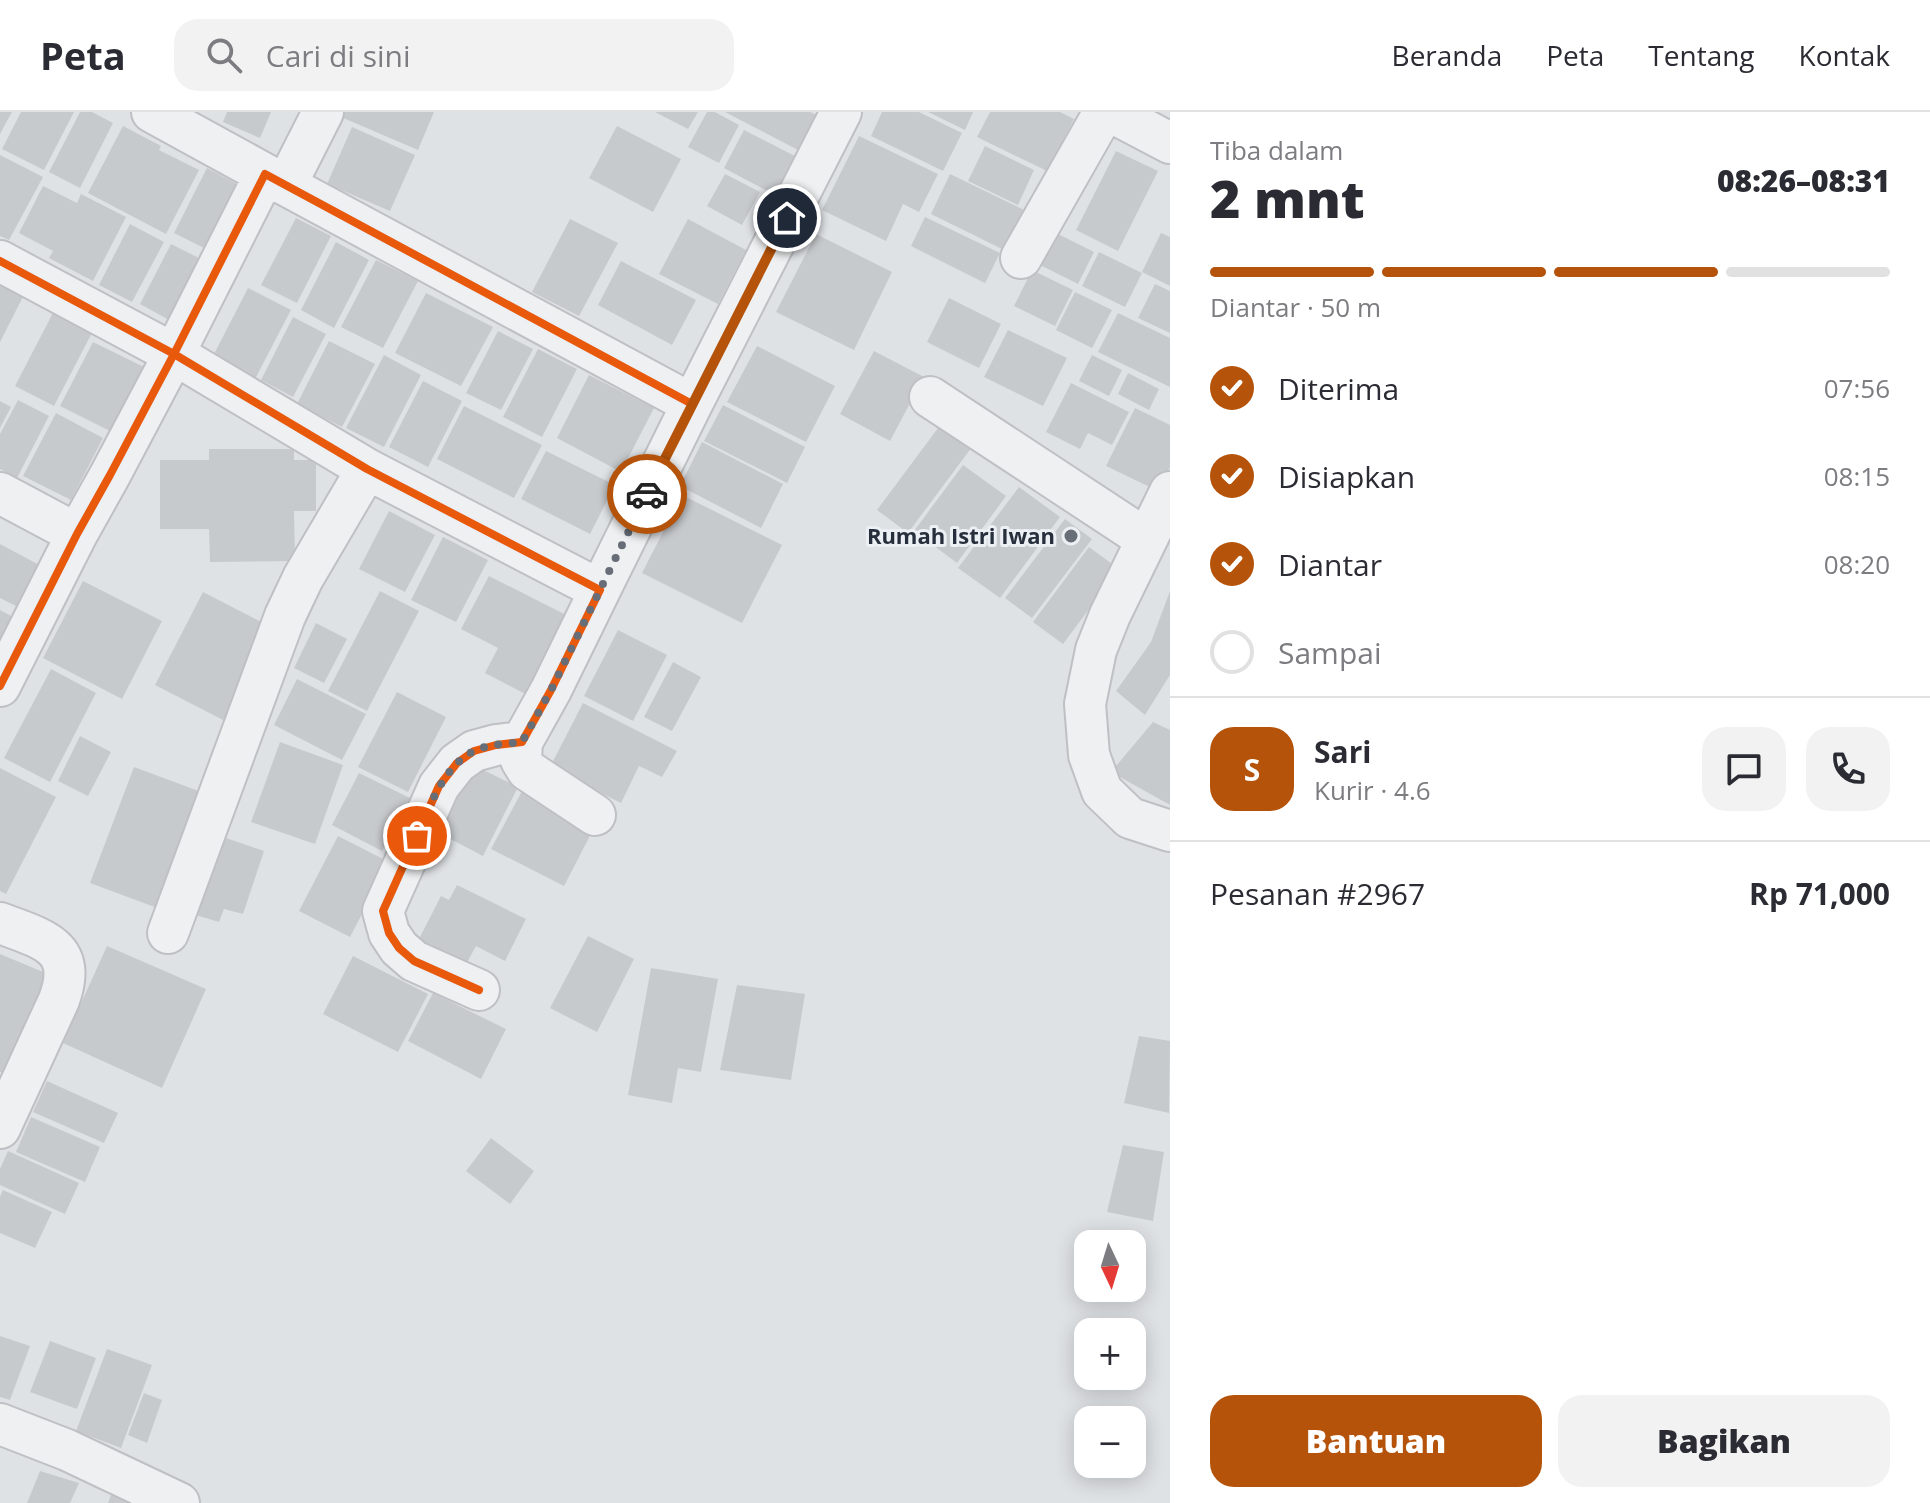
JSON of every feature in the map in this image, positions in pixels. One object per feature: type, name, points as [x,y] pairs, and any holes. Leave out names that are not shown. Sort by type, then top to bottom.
[{"type":"street","points":[[152,112],[692,404]]},
{"type":"street","points":[[0,686],[174,354],[275,180],[323,112]]},
{"type":"street","points":[[595,815],[527,770],[521,760],[522,742],[841,112]]},
{"type":"street","points":[[1021,258],[1104,112]]},
{"type":"street","points":[[1111,112],[1170,143]]},
{"type":"street","points":[[0,261],[174,354],[367,469],[600,590]]},
{"type":"street","points":[[930,397],[1146,539]]},
{"type":"street","points":[[168,933],[285,616],[303,578],[367,469]]},
{"type":"street","points":[[1170,492],[1110,615],[1096,650],[1085,704],[1089,755],[1102,791],[1130,818],[1170,831]]},
{"type":"street","points":[[0,493],[77,534]]},
{"type":"street","points":[[479,990],[414,961],[399,948],[389,933],[383,911],[439,786],[457,763],[474,751],[522,742]]},
{"type":"street","points":[[0,923],[44,940],[58,953],[66,967],[65,984],[59,1000],[0,1128]]},
{"type":"street","points":[[0,1424],[67,1450],[179,1503]]},
{"type":"building","points":[[0,112],[12,112],[0,134]]},
{"type":"building","points":[[21,112],[74,112],[44,170],[2,149]]},
{"type":"building","points":[[80,112],[92,112],[113,123],[80,188],[49,172]]},
{"type":"building","points":[[227,112],[271,112],[260,138],[223,122]]},
{"type":"building","points":[[343,112],[434,112],[418,150],[341,117]]},
{"type":"building","points":[[655,112],[698,112],[688,129]]},
{"type":"building","points":[[707,112],[715,112],[739,125],[719,163],[688,147]]},
{"type":"building","points":[[725,112],[810,112],[817,115],[798,150]]},
{"type":"building","points":[[882,112],[919,112],[962,133],[943,171],[871,136]]},
{"type":"building","points":[[928,112],[973,112],[965,130]]},
{"type":"building","points":[[990,112],[1060,112],[1074,119],[1047,171],[977,137]]},
{"type":"building","points":[[123,126],[161,146],[159,150],[199,170],[166,234],[88,193]]},
{"type":"building","points":[[617,126],[681,159],[653,212],[589,178]]},
{"type":"building","points":[[352,127],[415,155],[390,211],[327,184]]},
{"type":"building","points":[[744,130],[795,156],[775,195],[724,168]]},
{"type":"building","points":[[859,136],[938,174],[919,212],[903,204],[886,241],[822,210]]},
{"type":"building","points":[[985,146],[1034,170],[1018,205],[968,181]]},
{"type":"building","points":[[1116,151],[1158,171],[1118,251],[1076,230]]},
{"type":"building","points":[[0,155],[43,177],[9,240],[0,236]]},
{"type":"building","points":[[207,168],[239,185],[206,249],[174,233]]},
{"type":"building","points":[[725,174],[760,192],[742,225],[707,206]]},
{"type":"building","points":[[950,174],[1024,210],[1004,250],[931,214]]},
{"type":"building","points":[[43,186],[77,203],[81,194],[126,217],[93,281],[49,258],[53,251],[19,233]]},
{"type":"building","points":[[925,217],[1000,253],[985,283],[911,246]]},
{"type":"building","points":[[296,218],[331,236],[297,303],[261,285]]},
{"type":"building","points":[[570,219],[618,243],[579,316],[532,292]]},
{"type":"building","points":[[688,219],[746,250],[718,304],[659,274]]},
{"type":"building","points":[[130,224],[164,242],[132,302],[99,285]]},
{"type":"building","points":[[1054,232],[1094,252],[1078,284],[1038,264]]},
{"type":"building","points":[[1161,233],[1170,237],[1170,286],[1142,272]]},
{"type":"building","points":[[816,234],[892,272],[854,350],[776,312]]},
{"type":"building","points":[[336,242],[369,260],[334,328],[301,310]]},
{"type":"building","points":[[171,244],[203,260],[171,321],[140,304]]},
{"type":"building","points":[[1099,252],[1142,273],[1125,307],[1082,286]]},
{"type":"building","points":[[376,260],[418,281],[383,348],[341,327]]},
{"type":"building","points":[[621,261],[696,300],[672,345],[598,305]]},
{"type":"building","points":[[1032,270],[1073,290],[1055,326],[1014,306]]},
{"type":"building","points":[[0,280],[25,293],[0,342]]},
{"type":"building","points":[[1155,284],[1170,291],[1170,333],[1138,318]]},
{"type":"building","points":[[248,288],[291,310],[255,379],[212,358]]},
{"type":"building","points":[[1075,292],[1112,310],[1092,348],[1056,330]]},
{"type":"building","points":[[426,293],[493,327],[461,386],[395,353]]},
{"type":"building","points":[[949,298],[1001,324],[979,368],[927,342]]},
{"type":"building","points":[[55,309],[94,329],[54,406],[15,386]]},
{"type":"building","points":[[1118,313],[1170,338],[1170,387],[1098,352]]},
{"type":"building","points":[[293,317],[326,334],[293,397],[261,380]]},
{"type":"building","points":[[1008,330],[1067,358],[1043,406],[984,377]]},
{"type":"building","points":[[498,331],[533,349],[501,410],[466,393]]},
{"type":"building","points":[[329,341],[375,364],[342,427],[297,404]]},
{"type":"building","points":[[93,342],[148,369],[114,433],[60,406]]},
{"type":"building","points":[[757,346],[835,386],[806,442],[727,402]]},
{"type":"building","points":[[538,349],[577,369],[542,437],[503,417]]},
{"type":"building","points":[[874,351],[924,377],[890,441],[840,414]]},
{"type":"building","points":[[384,355],[421,375],[384,447],[346,428]]},
{"type":"building","points":[[1092,355],[1122,370],[1109,396],[1079,381]]},
{"type":"building","points":[[1128,373],[1159,389],[1149,410],[1118,394]]},
{"type":"building","points":[[589,375],[654,408],[621,472],[557,438]]},
{"type":"building","points":[[423,381],[462,401],[428,467],[389,447]]},
{"type":"building","points":[[1071,383],[1129,412],[1112,445],[1088,433],[1080,449],[1046,432]]},
{"type":"building","points":[[18,400],[49,416],[17,478],[0,469],[0,434]]},
{"type":"building","points":[[0,401],[11,407],[0,428]]},
{"type":"building","points":[[723,405],[805,447],[787,483],[704,441]]},
{"type":"building","points":[[464,406],[542,445],[514,498],[437,459]]},
{"type":"building","points":[[1135,408],[1170,425],[1170,467],[1158,491],[1106,466]]},
{"type":"building","points":[[56,413],[103,438],[71,500],[23,476]]},
{"type":"building","points":[[941,424],[972,447],[908,533],[877,510]]},
{"type":"building","points":[[702,442],[783,484],[761,528],[680,486]]},
{"type":"building","points":[[209,449],[294,449],[294,460],[316,460],[316,511],[294,511],[295,561],[210,562],[209,529],[160,529],[160,460],[209,460]]},
{"type":"building","points":[[546,451],[615,485],[590,534],[521,499]]},
{"type":"building","points":[[963,465],[1006,496],[957,563],[914,531]]},
{"type":"building","points":[[1019,487],[1060,517],[1000,598],[958,568]]},
{"type":"building","points":[[682,495],[782,545],[742,623],[642,573]]},
{"type":"building","points":[[389,511],[435,535],[405,592],[359,569]]},
{"type":"building","points":[[1065,519],[1092,539],[1032,618],[1005,598]]},
{"type":"building","points":[[443,537],[488,560],[456,622],[411,600]]},
{"type":"building","points":[[0,544],[43,567],[22,609],[0,598]]},
{"type":"building","points":[[1089,547],[1119,569],[1063,644],[1033,622]]},
{"type":"building","points":[[489,576],[572,618],[531,697],[485,673],[498,648],[461,629]]},
{"type":"building","points":[[83,581],[162,621],[122,699],[43,658]]},
{"type":"building","points":[[380,591],[419,611],[367,711],[328,691]]},
{"type":"building","points":[[1170,591],[1170,675],[1145,715],[1116,691],[1151,642]]},
{"type":"building","points":[[203,592],[271,627],[223,720],[155,685]]},
{"type":"building","points":[[0,610],[17,619],[0,653]]},
{"type":"building","points":[[316,623],[347,639],[324,683],[294,668]]},
{"type":"building","points":[[618,630],[667,655],[633,721],[584,696]]},
{"type":"building","points":[[673,662],[701,677],[672,731],[644,717]]},
{"type":"building","points":[[51,669],[96,693],[50,782],[4,758]]},
{"type":"building","points":[[297,679],[366,714],[342,760],[274,725]]},
{"type":"building","points":[[397,692],[446,717],[408,792],[358,767]]},
{"type":"building","points":[[583,703],[677,751],[662,777],[639,766],[621,803],[550,767]]},
{"type":"building","points":[[1153,722],[1170,730],[1170,805],[1111,772]]},
{"type":"building","points":[[80,736],[111,752],[88,796],[58,781]]},
{"type":"building","points":[[280,742],[343,765],[315,844],[251,822]]},
{"type":"building","points":[[471,764],[518,787],[483,856],[435,831]]},
{"type":"building","points":[[134,767],[212,796],[168,912],[90,883]]},
{"type":"building","points":[[0,768],[56,797],[6,894],[0,891]]},
{"type":"building","points":[[359,773],[410,798],[398,821],[405,824],[397,840],[390,836],[382,851],[332,825]]},
{"type":"building","points":[[522,791],[594,828],[564,886],[491,849]]},
{"type":"building","points":[[214,834],[264,851],[243,914],[224,909],[219,922],[189,913]]},
{"type":"building","points":[[338,836],[389,862],[350,937],[299,911]]},
{"type":"building","points":[[457,885],[526,919],[505,961],[476,946],[464,968],[417,943],[441,896],[449,900]]},
{"type":"building","points":[[588,936],[634,959],[597,1032],[550,1008]]},
{"type":"building","points":[[107,946],[206,989],[162,1088],[63,1043]]},
{"type":"building","points":[[0,954],[48,974],[6,1074],[0,1072]]},
{"type":"building","points":[[353,956],[428,994],[398,1052],[323,1014]]},
{"type":"building","points":[[651,968],[718,979],[701,1072],[678,1068],[672,1103],[628,1095]]},
{"type":"building","points":[[737,985],[805,994],[791,1080],[720,1070]]},
{"type":"building","points":[[433,993],[506,1029],[481,1079],[408,1041]]},
{"type":"building","points":[[1139,1036],[1170,1041],[1169,1113],[1124,1103]]},
{"type":"building","points":[[47,1081],[118,1113],[104,1143],[33,1112]]},
{"type":"building","points":[[31,1117],[100,1147],[85,1182],[16,1152]]},
{"type":"building","points":[[491,1138],[534,1171],[510,1204],[466,1171]]},
{"type":"building","points":[[1123,1145],[1164,1152],[1153,1221],[1107,1212]]},
{"type":"building","points":[[8,1151],[79,1183],[65,1214],[0,1185],[0,1169]]},
{"type":"building","points":[[3,1190],[52,1212],[35,1248],[0,1233],[0,1197]]},
{"type":"building","points":[[0,1336],[30,1346],[10,1400],[0,1397]]},
{"type":"building","points":[[50,1341],[96,1358],[77,1409],[30,1392]]},
{"type":"building","points":[[107,1349],[152,1365],[121,1448],[76,1431]]},
{"type":"building","points":[[144,1393],[162,1400],[147,1443],[128,1435]]},
{"type":"building","points":[[40,1471],[79,1483],[70,1503],[27,1503]]},
{"type":"building","points":[[111,1495],[131,1503],[108,1503]]},
{"type":"cycle path","points":[[0,261],[174,354],[265,174],[692,404]]},
{"type":"cycle path","points":[[0,686],[174,354],[367,469],[600,590],[522,742],[474,751],[457,763],[439,786],[383,911],[389,933],[399,948],[414,961],[479,990]]},
{"type":"way so far","points":[[417,836],[439,786],[457,763],[474,751],[522,742],[551,690],[647,494]]},
{"type":"place","name":"Rumah Istri Iwan","points":[[1071,536]]},
{"type":"route","points":[[647,494],[787,218]]}]
